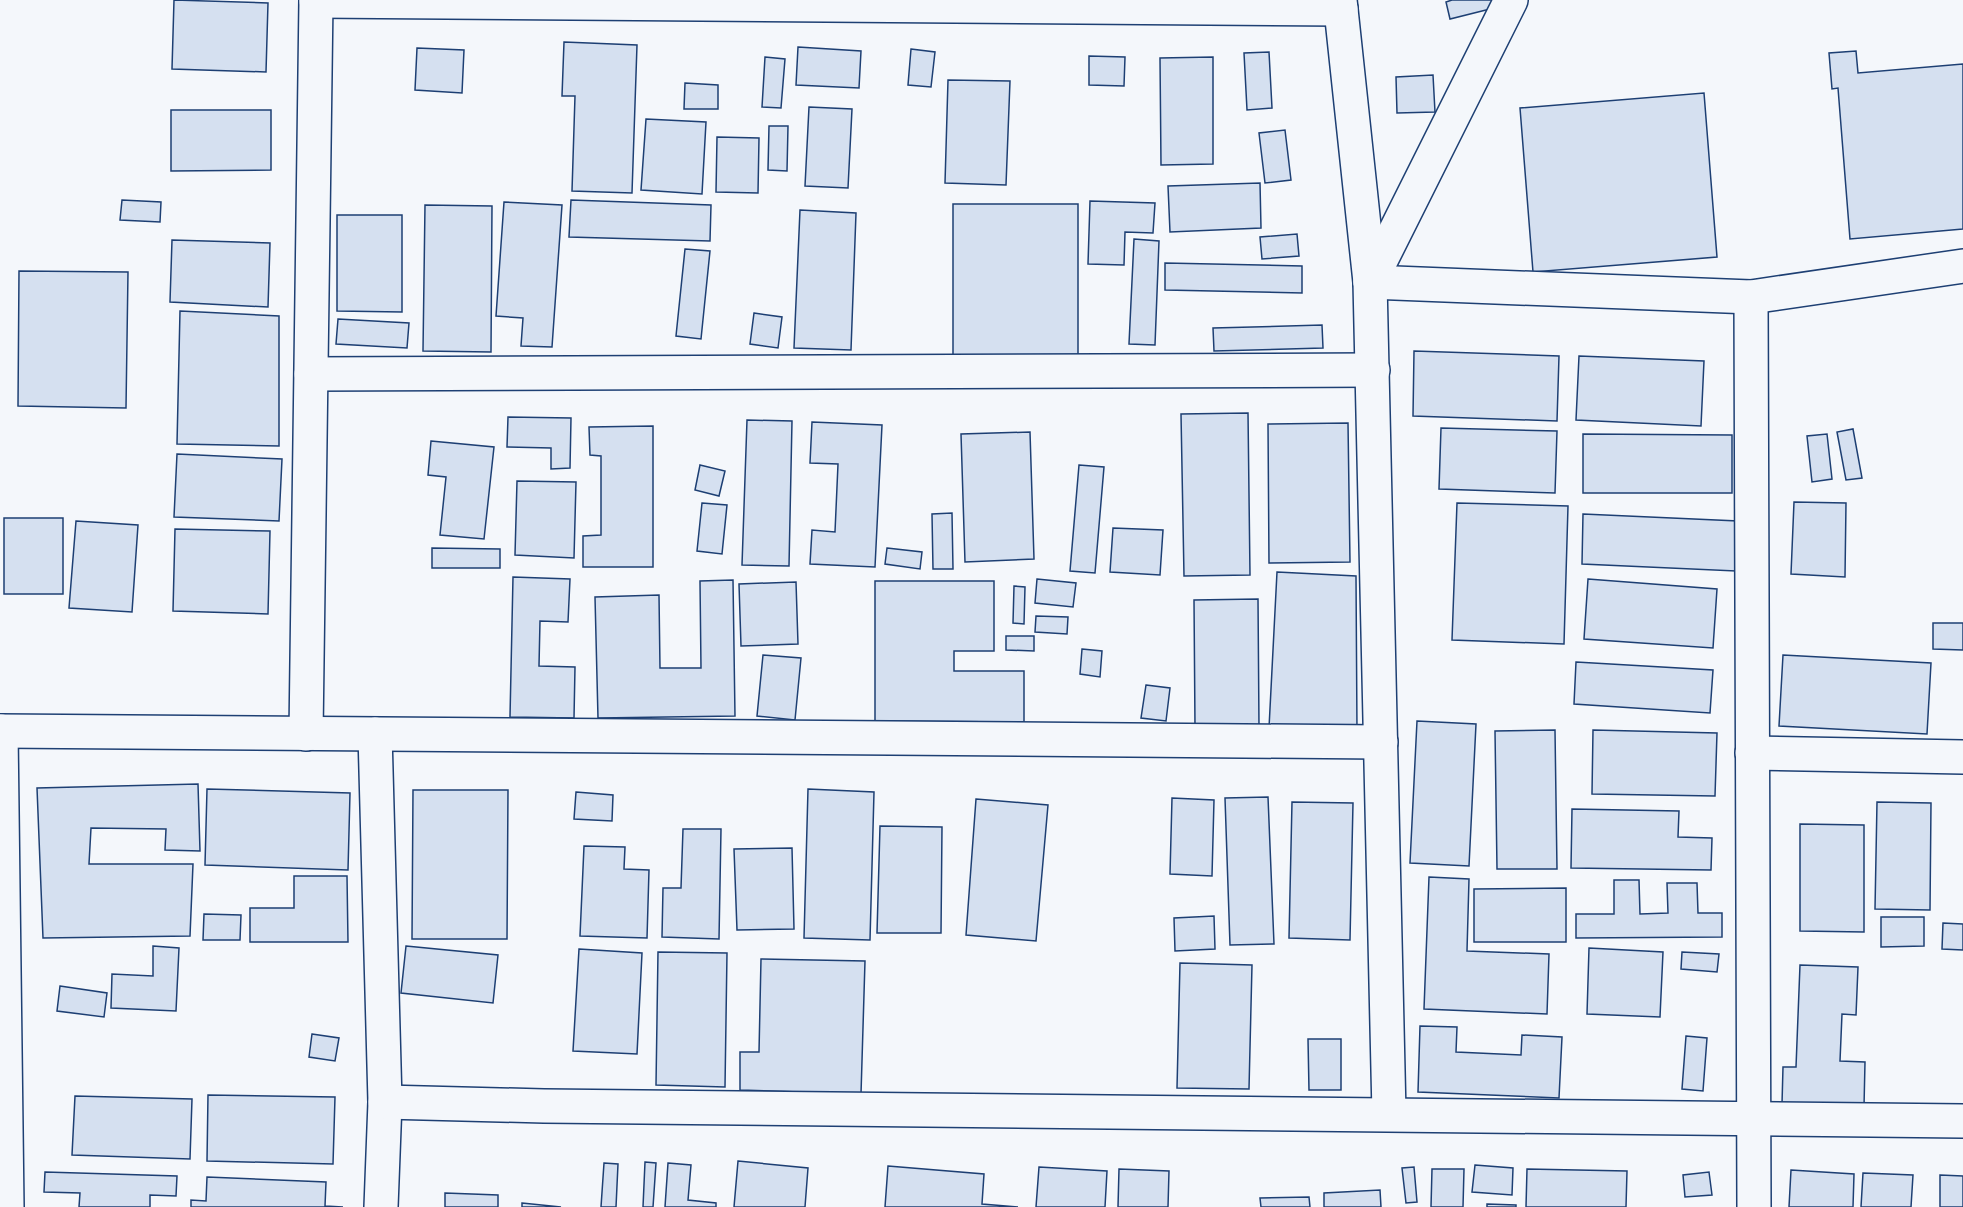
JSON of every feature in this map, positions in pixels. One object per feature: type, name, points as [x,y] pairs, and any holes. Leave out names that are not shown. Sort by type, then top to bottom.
[{"type":"street","points":[[1370,282],[1511,0]]},
{"type":"street","points":[[306,734],[316,1],[1341,5],[1370,282],[1389,1114]]},
{"type":"street","points":[[1370,282],[1751,297],[1963,266]]},
{"type":"street","points":[[1751,297],[1754,1207]]},
{"type":"street","points":[[311,374],[1373,370]]},
{"type":"street","points":[[7,1207],[0,731],[1381,742]]},
{"type":"street","points":[[375,734],[385,1102],[381,1207]]},
{"type":"street","points":[[1752,753],[1963,757]]},
{"type":"street","points":[[385,1102],[1963,1121]]},
{"type":"building","points":[[174,0],[268,3],[266,72],[172,69]]},
{"type":"building","points":[[1504,0],[1506,5],[1450,19],[1446,2]]},
{"type":"building","points":[[564,42],[637,45],[632,193],[572,191],[575,96],[562,96]]},
{"type":"building","points":[[798,47],[861,51],[859,88],[796,85]]},
{"type":"building","points":[[417,48],[464,50],[462,93],[415,90]]},
{"type":"building","points":[[911,49],[935,52],[931,87],[908,85]]},
{"type":"building","points":[[1856,51],[1858,73],[1963,64],[1963,229],[1850,239],[1838,88],[1832,89],[1829,53]]},
{"type":"building","points":[[1269,52],[1272,108],[1247,110],[1244,53]]},
{"type":"building","points":[[1089,56],[1125,57],[1124,86],[1089,85]]},
{"type":"building","points":[[765,57],[785,59],[781,108],[762,107]]},
{"type":"building","points":[[1213,57],[1213,164],[1161,165],[1160,58]]},
{"type":"building","points":[[1433,75],[1435,112],[1397,113],[1396,77]]},
{"type":"building","points":[[948,80],[1010,81],[1006,185],[945,183]]},
{"type":"building","points":[[685,83],[718,85],[718,109],[684,109]]},
{"type":"building","points":[[1704,93],[1717,257],[1533,272],[1520,108]]},
{"type":"building","points":[[809,107],[852,109],[848,188],[805,186]]},
{"type":"building","points":[[171,110],[271,110],[271,170],[171,171]]},
{"type":"building","points":[[646,119],[706,122],[702,194],[641,190]]},
{"type":"building","points":[[769,126],[788,126],[787,171],[768,170]]},
{"type":"building","points":[[1285,130],[1291,180],[1265,183],[1259,133]]},
{"type":"building","points":[[717,137],[759,138],[758,193],[716,192]]},
{"type":"building","points":[[1260,183],[1261,228],[1170,232],[1168,186]]},
{"type":"building","points":[[122,200],[161,202],[160,222],[120,220]]},
{"type":"building","points":[[571,200],[711,205],[710,241],[569,237]]},
{"type":"building","points":[[1090,201],[1155,203],[1153,233],[1125,232],[1124,265],[1088,264]]},
{"type":"building","points":[[504,202],[562,205],[552,347],[521,346],[523,318],[496,316]]},
{"type":"building","points":[[953,204],[1078,204],[1078,356],[953,355]]},
{"type":"building","points":[[425,205],[492,206],[491,352],[423,351]]},
{"type":"building","points":[[800,210],[856,213],[851,350],[794,348]]},
{"type":"building","points":[[337,215],[402,215],[402,312],[337,311]]},
{"type":"building","points":[[1297,234],[1299,256],[1262,259],[1260,237]]},
{"type":"building","points":[[1134,239],[1159,241],[1155,345],[1129,344]]},
{"type":"building","points":[[172,240],[270,243],[268,307],[170,302]]},
{"type":"building","points":[[685,249],[710,251],[701,339],[676,336]]},
{"type":"building","points":[[1165,263],[1302,266],[1302,293],[1165,290]]},
{"type":"building","points":[[19,271],[128,272],[126,408],[18,406]]},
{"type":"building","points":[[180,311],[279,316],[279,446],[177,444]]},
{"type":"building","points":[[754,313],[782,317],[778,348],[750,344]]},
{"type":"building","points":[[338,319],[409,323],[407,348],[336,344]]},
{"type":"building","points":[[1322,325],[1323,348],[1214,351],[1213,328]]},
{"type":"building","points":[[1414,351],[1559,356],[1557,421],[1413,416]]},
{"type":"building","points":[[1579,356],[1704,361],[1701,426],[1576,420]]},
{"type":"building","points":[[1248,413],[1250,575],[1184,576],[1181,414]]},
{"type":"building","points":[[508,417],[571,418],[570,468],[551,469],[551,448],[507,447]]},
{"type":"building","points":[[747,420],[792,421],[789,566],[742,565]]},
{"type":"building","points":[[812,422],[882,425],[875,567],[810,564],[812,530],[835,532],[838,464],[810,463]]},
{"type":"building","points":[[1348,423],[1350,562],[1269,563],[1268,424]]},
{"type":"building","points":[[653,426],[653,567],[583,567],[583,536],[601,535],[601,456],[590,455],[589,427]]},
{"type":"building","points":[[1441,428],[1557,431],[1555,493],[1439,489]]},
{"type":"building","points":[[1853,429],[1862,478],[1846,480],[1837,432]]},
{"type":"building","points":[[1030,432],[1034,559],[965,562],[961,434]]},
{"type":"building","points":[[1583,434],[1732,435],[1732,493],[1583,493]]},
{"type":"building","points":[[1827,434],[1832,479],[1812,482],[1807,436]]},
{"type":"building","points":[[431,441],[494,447],[484,539],[440,535],[446,477],[428,475]]},
{"type":"building","points":[[177,454],[282,459],[279,521],[174,517]]},
{"type":"building","points":[[700,465],[725,471],[719,496],[695,490]]},
{"type":"building","points":[[1079,465],[1104,467],[1095,573],[1070,571]]},
{"type":"building","points":[[517,481],[576,482],[574,558],[515,555]]},
{"type":"building","points":[[1794,502],[1846,503],[1845,577],[1791,574]]},
{"type":"building","points":[[702,503],[727,505],[722,554],[697,551]]},
{"type":"building","points":[[1457,503],[1568,506],[1564,644],[1452,640]]},
{"type":"building","points":[[952,513],[953,569],[933,569],[932,514]]},
{"type":"building","points":[[1583,514],[1738,521],[1736,571],[1582,564]]},
{"type":"building","points":[[4,518],[63,518],[63,594],[4,594]]},
{"type":"building","points":[[76,521],[138,525],[132,612],[69,608]]},
{"type":"building","points":[[1113,528],[1163,530],[1160,575],[1110,572]]},
{"type":"building","points":[[175,529],[270,531],[268,614],[173,611]]},
{"type":"building","points":[[432,548],[500,549],[500,568],[432,568]]},
{"type":"building","points":[[887,548],[922,552],[920,569],[885,564]]},
{"type":"building","points":[[1277,572],[1356,576],[1357,732],[1269,728]]},
{"type":"building","points":[[513,577],[570,579],[568,622],[540,621],[539,666],[575,667],[574,718],[510,717]]},
{"type":"building","points":[[1037,579],[1076,583],[1073,607],[1035,603]]},
{"type":"building","points":[[1588,579],[1717,589],[1713,648],[1584,639]]},
{"type":"building","points":[[733,580],[735,716],[598,718],[595,597],[659,595],[660,668],[701,668],[700,581]]},
{"type":"building","points":[[875,581],[994,581],[994,651],[954,651],[954,671],[1024,671],[1024,722],[875,721]]},
{"type":"building","points":[[796,582],[798,644],[741,646],[739,584]]},
{"type":"building","points":[[1014,586],[1025,587],[1024,624],[1013,623]]},
{"type":"building","points":[[1258,599],[1259,727],[1195,727],[1194,600]]},
{"type":"building","points":[[1036,616],[1068,617],[1067,634],[1035,632]]},
{"type":"building","points":[[1933,623],[1963,623],[1963,650],[1933,649]]},
{"type":"building","points":[[1006,636],[1034,636],[1034,651],[1006,650]]},
{"type":"building","points":[[1082,649],[1102,651],[1100,677],[1080,674]]},
{"type":"building","points":[[763,655],[801,658],[795,720],[757,716]]},
{"type":"building","points":[[1783,655],[1931,663],[1927,734],[1779,726]]},
{"type":"building","points":[[1576,662],[1713,670],[1710,713],[1574,704]]},
{"type":"building","points":[[1146,685],[1170,688],[1166,721],[1141,718]]},
{"type":"building","points":[[1417,721],[1476,724],[1469,866],[1410,863]]},
{"type":"building","points":[[1555,730],[1557,869],[1497,869],[1495,731]]},
{"type":"building","points":[[1593,730],[1717,733],[1715,796],[1592,794]]},
{"type":"building","points":[[198,784],[200,851],[165,850],[166,829],[91,828],[89,864],[193,864],[190,936],[43,938],[37,788]]},
{"type":"building","points":[[207,789],[350,793],[348,870],[205,865]]},
{"type":"building","points":[[808,789],[874,792],[870,940],[804,938]]},
{"type":"building","points":[[413,790],[508,790],[507,939],[412,939]]},
{"type":"building","points":[[576,792],[613,795],[612,821],[574,819]]},
{"type":"building","points":[[1268,797],[1274,944],[1230,945],[1225,798]]},
{"type":"building","points":[[1172,798],[1214,800],[1212,876],[1170,874]]},
{"type":"building","points":[[976,799],[1048,805],[1036,941],[966,935]]},
{"type":"building","points":[[1292,802],[1353,803],[1350,940],[1289,938]]},
{"type":"building","points":[[1877,802],[1931,803],[1930,910],[1875,909]]},
{"type":"building","points":[[1572,809],[1679,811],[1678,837],[1712,838],[1711,870],[1571,868]]},
{"type":"building","points":[[1800,824],[1864,825],[1864,932],[1800,931]]},
{"type":"building","points":[[880,826],[942,827],[941,933],[877,933]]},
{"type":"building","points":[[683,829],[721,829],[719,939],[662,937],[663,888],[681,888]]},
{"type":"building","points":[[584,846],[625,847],[624,869],[649,870],[647,938],[580,936]]},
{"type":"building","points":[[792,848],[794,929],[737,930],[734,849]]},
{"type":"building","points":[[294,876],[347,876],[348,942],[250,942],[250,908],[294,908]]},
{"type":"building","points":[[1429,877],[1469,879],[1467,951],[1549,954],[1547,1014],[1424,1009]]},
{"type":"building","points":[[1614,880],[1639,880],[1640,914],[1668,913],[1667,883],[1697,883],[1698,913],[1722,913],[1722,937],[1576,938],[1576,914],[1614,914]]},
{"type":"building","points":[[1566,888],[1566,942],[1474,942],[1474,889]]},
{"type":"building","points":[[204,914],[241,915],[240,940],[203,940]]},
{"type":"building","points":[[1214,916],[1215,949],[1175,951],[1174,918]]},
{"type":"building","points":[[1881,917],[1924,917],[1924,946],[1881,947]]},
{"type":"building","points":[[1943,923],[1963,924],[1963,950],[1942,949]]},
{"type":"building","points":[[153,946],[179,948],[176,1011],[111,1008],[112,974],[153,976]]},
{"type":"building","points":[[406,946],[498,955],[493,1003],[401,993]]},
{"type":"building","points":[[1589,948],[1663,952],[1660,1017],[1587,1014]]},
{"type":"building","points":[[579,949],[642,953],[637,1054],[573,1051]]},
{"type":"building","points":[[658,952],[727,953],[725,1087],[656,1085]]},
{"type":"building","points":[[1682,952],[1719,954],[1717,972],[1681,969]]},
{"type":"building","points":[[761,959],[865,961],[861,1094],[740,1090],[740,1052],[759,1052]]},
{"type":"building","points":[[1180,963],[1252,965],[1249,1089],[1177,1088]]},
{"type":"building","points":[[1800,965],[1858,967],[1856,1015],[1842,1014],[1840,1061],[1865,1062],[1864,1107],[1782,1104],[1783,1067],[1796,1067]]},
{"type":"building","points":[[60,986],[107,993],[104,1017],[57,1011]]},
{"type":"building","points":[[1420,1026],[1457,1027],[1456,1052],[1521,1055],[1522,1035],[1562,1037],[1559,1098],[1418,1092]]},
{"type":"building","points":[[312,1034],[339,1038],[335,1061],[309,1057]]},
{"type":"building","points":[[1686,1036],[1707,1038],[1703,1091],[1682,1089]]},
{"type":"building","points":[[1308,1039],[1341,1039],[1341,1090],[1309,1090]]},
{"type":"building","points":[[208,1095],[335,1097],[333,1164],[207,1161]]},
{"type":"building","points":[[75,1096],[192,1099],[190,1159],[72,1155]]},
{"type":"building","points":[[738,1161],[808,1168],[805,1207],[734,1207]]},
{"type":"building","points":[[645,1162],[656,1163],[653,1207],[643,1207]]},
{"type":"building","points":[[604,1163],[618,1164],[616,1207],[601,1207]]},
{"type":"building","points":[[668,1163],[691,1165],[688,1200],[716,1203],[716,1207],[665,1207]]},
{"type":"building","points":[[1475,1165],[1513,1168],[1512,1195],[1472,1192]]},
{"type":"building","points":[[888,1166],[984,1174],[982,1204],[1018,1207],[885,1207]]},
{"type":"building","points":[[1039,1167],[1107,1171],[1105,1207],[1036,1207]]},
{"type":"building","points":[[1414,1167],[1417,1202],[1406,1203],[1402,1168]]},
{"type":"building","points":[[1119,1169],[1169,1171],[1168,1207],[1118,1207]]},
{"type":"building","points":[[1432,1169],[1464,1169],[1463,1207],[1431,1207]]},
{"type":"building","points":[[1527,1169],[1627,1171],[1626,1207],[1526,1207]]},
{"type":"building","points":[[1791,1170],[1854,1174],[1853,1207],[1789,1207]]},
{"type":"building","points":[[45,1172],[177,1176],[176,1196],[150,1195],[150,1207],[79,1207],[80,1193],[44,1192]]},
{"type":"building","points":[[1709,1172],[1712,1195],[1685,1197],[1683,1175]]},
{"type":"building","points":[[1863,1173],[1913,1175],[1911,1207],[1861,1207]]},
{"type":"building","points":[[1940,1175],[1963,1176],[1963,1207],[1940,1207]]},
{"type":"building","points":[[207,1177],[326,1182],[325,1206],[343,1207],[191,1207],[191,1200],[206,1201]]},
{"type":"building","points":[[1380,1190],[1381,1207],[1324,1207],[1324,1193]]},
{"type":"building","points":[[445,1193],[498,1195],[498,1207],[445,1207]]},
{"type":"building","points":[[1309,1197],[1310,1207],[1261,1207],[1260,1198]]},
{"type":"building","points":[[522,1203],[561,1207],[522,1207]]},
{"type":"building","points":[[1487,1204],[1516,1205],[1516,1207],[1487,1207]]}]
